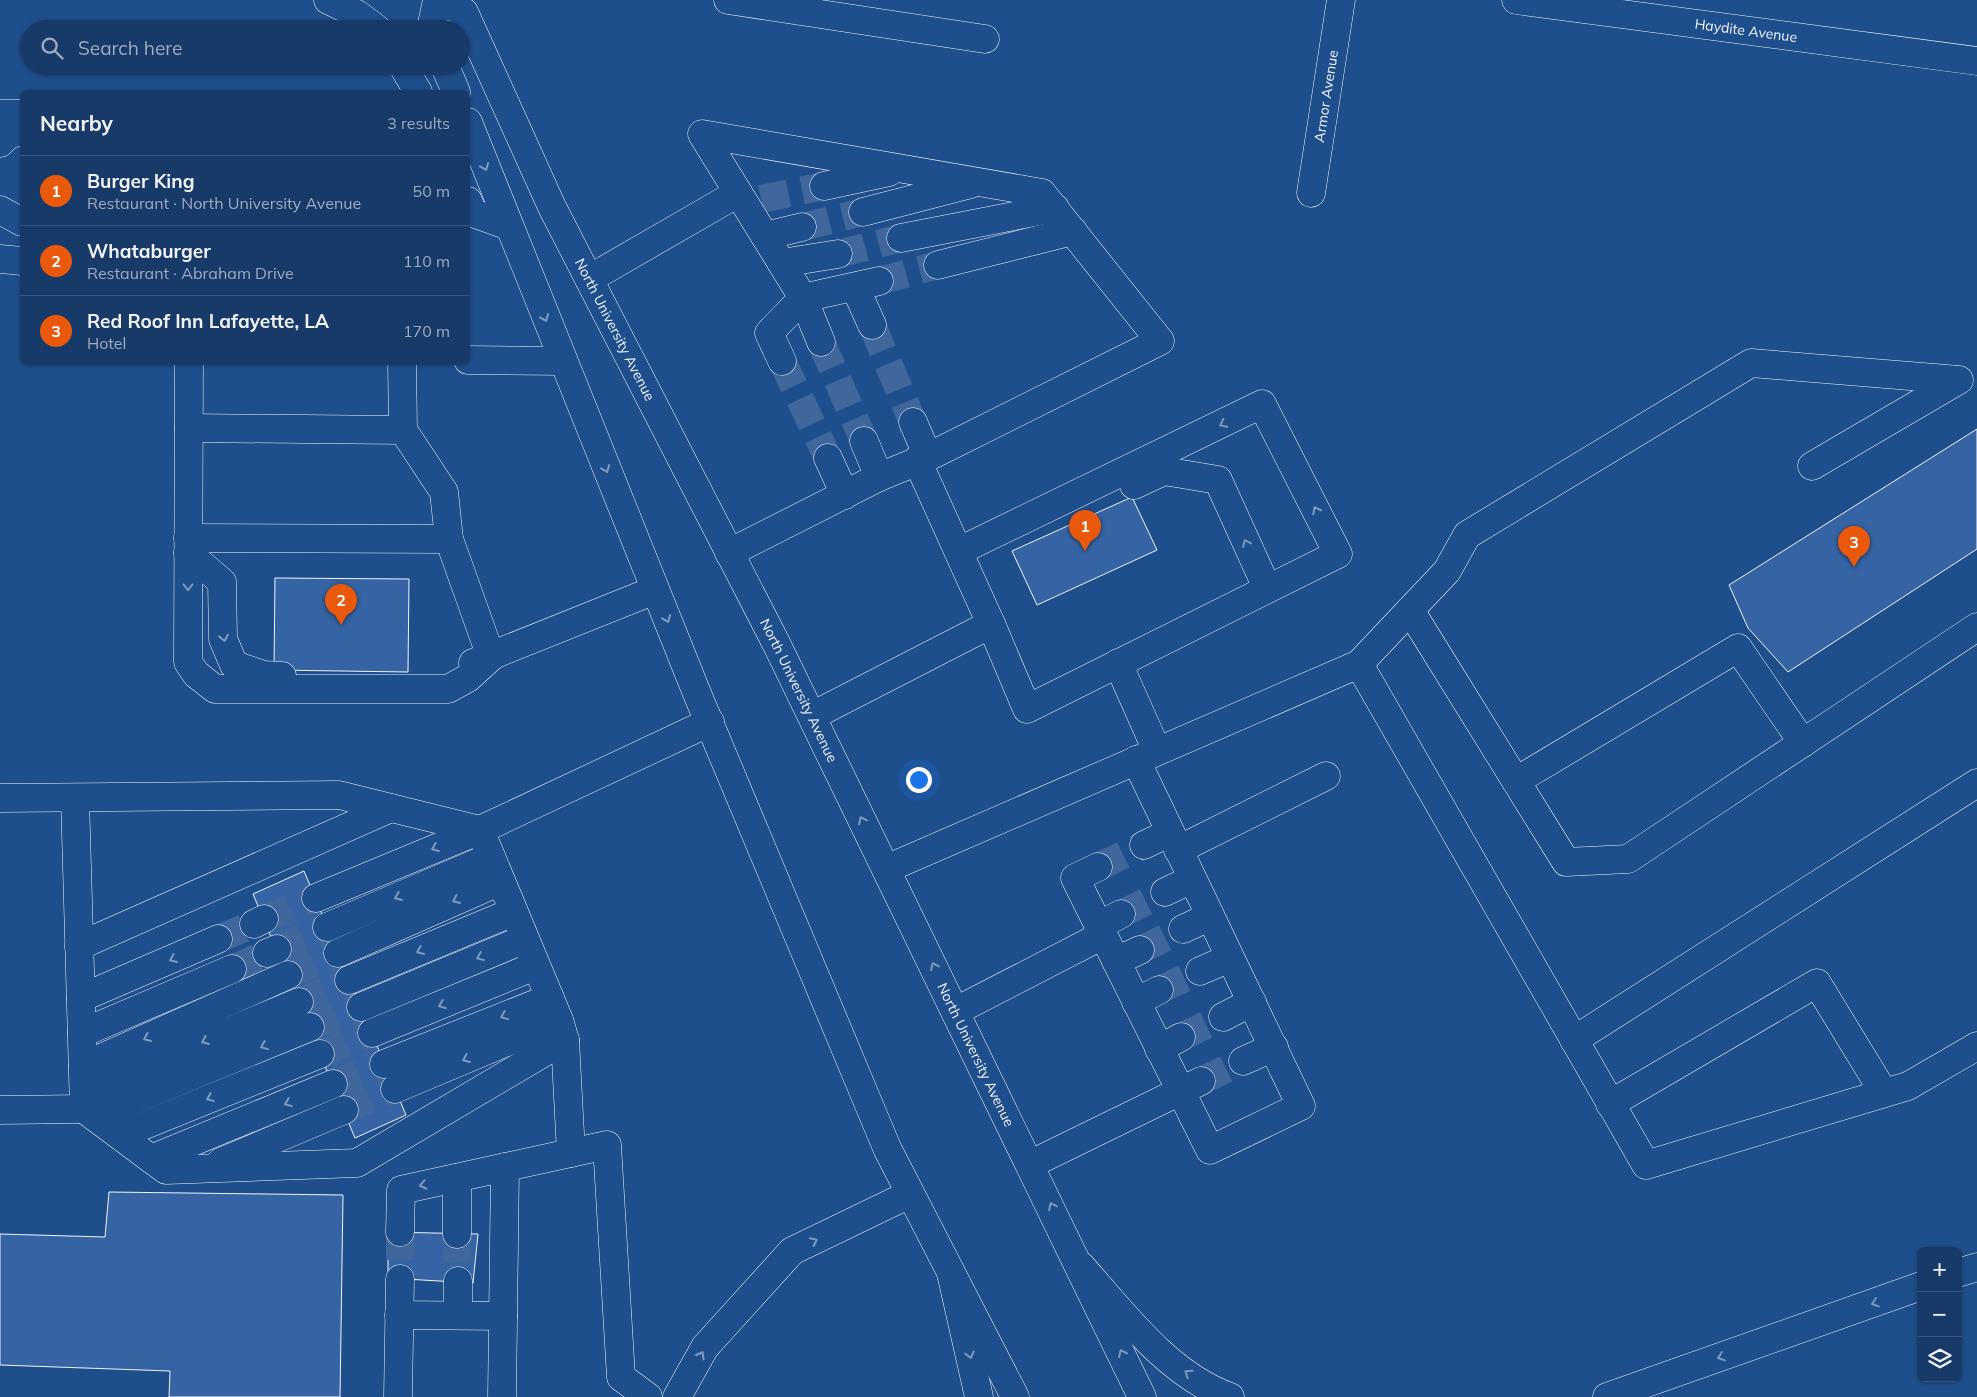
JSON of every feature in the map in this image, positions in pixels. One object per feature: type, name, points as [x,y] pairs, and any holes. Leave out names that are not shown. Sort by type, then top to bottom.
[{"type":"main road","points":[[328,0],[365,20]]},
{"type":"main road","name":"North University Avenue","points":[[433,20],[438,0],[464,12],[468,20]]},
{"type":"main road","points":[[728,0],[985,40]]},
{"type":"main road","name":"Armor Avenue","points":[[1311,193],[1341,0]]},
{"type":"main road","name":"Haydite Avenue","points":[[1516,0],[1977,61]]},
{"type":"main road","name":"North University Avenue","points":[[470,25],[552,207],[812,716],[1031,1164],[1142,1397]]},
{"type":"main road","points":[[408,75],[417,90]]},
{"type":"main road","points":[[449,75],[455,90]]},
{"type":"main road","points":[[0,114],[20,114]]},
{"type":"main road","points":[[470,127],[655,590],[887,1148],[1014,1397]]},
{"type":"main road","points":[[0,143],[9,134],[20,132]]},
{"type":"main road","points":[[729,552],[1160,340],[1042,192],[702,134],[747,198],[765,236],[803,298],[821,342]]},
{"type":"main road","points":[[824,186],[904,169]]},
{"type":"main road","points":[[863,212],[980,182]]},
{"type":"main road","points":[[589,279],[747,198]]},
{"type":"main road","points":[[470,206],[473,213],[509,226]]},
{"type":"main road","points":[[901,238],[1055,208]]},
{"type":"main road","points":[[0,210],[20,221]]},
{"type":"main road","points":[[765,236],[802,227]]},
{"type":"main road","points":[[938,265],[1073,231]]},
{"type":"main road","points":[[782,263],[838,254]]},
{"type":"main road","points":[[0,259],[20,261]]},
{"type":"main road","points":[[782,361],[768,333],[803,298],[867,284],[872,326]]},
{"type":"main road","points":[[470,360],[562,361]]},
{"type":"main road","points":[[886,869],[1359,664],[1448,571],[1466,535],[1751,363],[1968,382]]},
{"type":"main road","points":[[189,365],[188,662],[196,674],[215,689],[448,689],[468,678],[491,657]]},
{"type":"main road","points":[[402,365],[403,430],[444,492],[450,539],[491,657]]},
{"type":"main road","points":[[1812,466],[1968,382]]},
{"type":"main road","points":[[913,422],[922,458],[958,551],[1027,709],[1338,554],[1262,404],[958,551]]},
{"type":"main road","points":[[189,428],[403,430]]},
{"type":"main road","points":[[864,441],[879,477]]},
{"type":"main road","points":[[828,458],[845,496]]},
{"type":"main road","points":[[958,551],[991,552],[1164,471],[1218,480],[1267,588]]},
{"type":"main road","points":[[188,546],[450,539]]},
{"type":"main road","points":[[188,546],[222,582],[223,639],[234,665],[264,675],[415,677],[446,674],[655,590]]},
{"type":"main road","points":[[1410,610],[1566,862],[1628,859],[1977,627]]},
{"type":"main road","points":[[812,716],[991,624]]},
{"type":"main road","points":[[1516,781],[1738,648],[1803,742]]},
{"type":"main road","points":[[1098,867],[1074,878],[1128,955],[1191,1086],[1210,1150],[1301,1106],[1174,841],[1118,663]]},
{"type":"main road","points":[[1359,664],[1646,1165],[1908,1086],[1977,1046]]},
{"type":"main road","points":[[316,898],[480,830],[710,722]]},
{"type":"main road","points":[[1144,845],[1174,841],[1326,776]]},
{"type":"main road","points":[[1574,1040],[1977,784]]},
{"type":"main road","points":[[0,798],[339,795],[480,830]]},
{"type":"main road","points":[[75,798],[82,1033],[86,1096],[120,1135],[166,1170],[358,1163],[558,1020]]},
{"type":"main road","points":[[79,946],[391,808]]},
{"type":"main road","points":[[480,830],[558,1020],[571,1153]]},
{"type":"main road","points":[[328,927],[496,869]]},
{"type":"main road","points":[[338,953],[496,869]]},
{"type":"main road","points":[[1166,892],[1192,879]]},
{"type":"main road","points":[[349,980],[513,912]]},
{"type":"main road","points":[[1183,930],[1209,917]]},
{"type":"main road","points":[[956,1011],[1108,925]]},
{"type":"main road","points":[[361,1007],[525,939]]},
{"type":"main road","points":[[81,998],[218,940]]},
{"type":"main road","points":[[1200,971],[1230,958]]},
{"type":"main road","points":[[372,1033],[536,966]]},
{"type":"main road","points":[[82,1033],[232,969]]},
{"type":"main road","points":[[86,1096],[288,975]]},
{"type":"main road","points":[[1610,1104],[1817,983],[1884,1093]]},
{"type":"main road","points":[[86,1096],[299,1002]]},
{"type":"main road","points":[[1223,1017],[1252,1002]]},
{"type":"main road","points":[[384,1064],[558,1020]]},
{"type":"main road","points":[[395,1089],[558,1020]]},
{"type":"main road","points":[[0,1110],[86,1096],[310,1027]]},
{"type":"main road","points":[[1243,1060],[1274,1047]]},
{"type":"main road","points":[[120,1135],[320,1054]]},
{"type":"main road","points":[[151,1159],[333,1084]]},
{"type":"main road","points":[[1031,1164],[1191,1086]]},
{"type":"main road","points":[[203,1169],[344,1110]]},
{"type":"main road","points":[[400,1232],[401,1190],[607,1144],[621,1377],[648,1397]]},
{"type":"main road","points":[[502,1397],[505,1167]]},
{"type":"main road","points":[[456,1178],[457,1234]]},
{"type":"main road","points":[[677,1397],[705,1347],[792,1251],[910,1194]]},
{"type":"main road","points":[[1080,1266],[1158,1352],[1214,1392],[1230,1397]]},
{"type":"main road","points":[[1962,1272],[1977,1267]]},
{"type":"main road","points":[[952,1273],[979,1397]]},
{"type":"main road","points":[[398,1397],[400,1279]]},
{"type":"main road","points":[[458,1281],[458,1315]]},
{"type":"main road","points":[[1607,1397],[1917,1287]]},
{"type":"main road","points":[[399,1314],[503,1316]]},
{"type":"building","points":[[1977,429],[1977,549],[1788,672],[1748,628],[1729,585]]},
{"type":"building","points":[[1132,497],[1157,550],[1037,605],[1012,551]]},
{"type":"building","points":[[275,578],[409,579],[408,672],[274,670]]},
{"type":"building","points":[[304,871],[406,1115],[355,1138],[253,894]]},
{"type":"building","points":[[109,1192],[343,1195],[340,1397],[169,1397],[170,1371],[0,1365],[0,1234],[105,1237]]},
{"type":"building","points":[[388,1232],[478,1234],[473,1283],[388,1278]]},
{"type":"tunnel","points":[[761,199],[824,186]]},
{"type":"tunnel","points":[[802,227],[863,212]]},
{"type":"tunnel","points":[[838,254],[901,238]]},
{"type":"tunnel","points":[[879,281],[938,265]]},
{"type":"tunnel","points":[[872,325],[913,422]]},
{"type":"tunnel","points":[[821,342],[864,441]]},
{"type":"tunnel","points":[[782,361],[828,458]]},
{"type":"tunnel","points":[[1098,867],[1144,845]]},
{"type":"tunnel","points":[[1121,914],[1165,892]]},
{"type":"tunnel","points":[[264,919],[316,898]]},
{"type":"tunnel","points":[[218,939],[254,924]]},
{"type":"tunnel","points":[[277,949],[327,927]]},
{"type":"tunnel","points":[[1140,950],[1183,929]]},
{"type":"tunnel","points":[[232,969],[267,953]]},
{"type":"tunnel","points":[[288,975],[338,953]]},
{"type":"tunnel","points":[[1159,990],[1200,971]]},
{"type":"tunnel","points":[[299,1002],[349,980]]},
{"type":"tunnel","points":[[310,1027],[361,1007]]},
{"type":"tunnel","points":[[1181,1037],[1223,1017]]},
{"type":"tunnel","points":[[320,1054],[372,1033]]},
{"type":"tunnel","points":[[1201,1081],[1243,1061]]},
{"type":"tunnel","points":[[333,1084],[384,1064]]},
{"type":"tunnel","points":[[344,1110],[395,1089]]},
{"type":"tunnel","points":[[400,1232],[400,1279]]},
{"type":"tunnel","points":[[457,1234],[458,1281]]},
{"type":"place","name":"Burger King","points":[[1085,551]]},
{"type":"place","name":"Red Roof Inn Lafayette, LA","points":[[1854,567]]},
{"type":"place","name":"Whataburger","points":[[341,625]]}]
